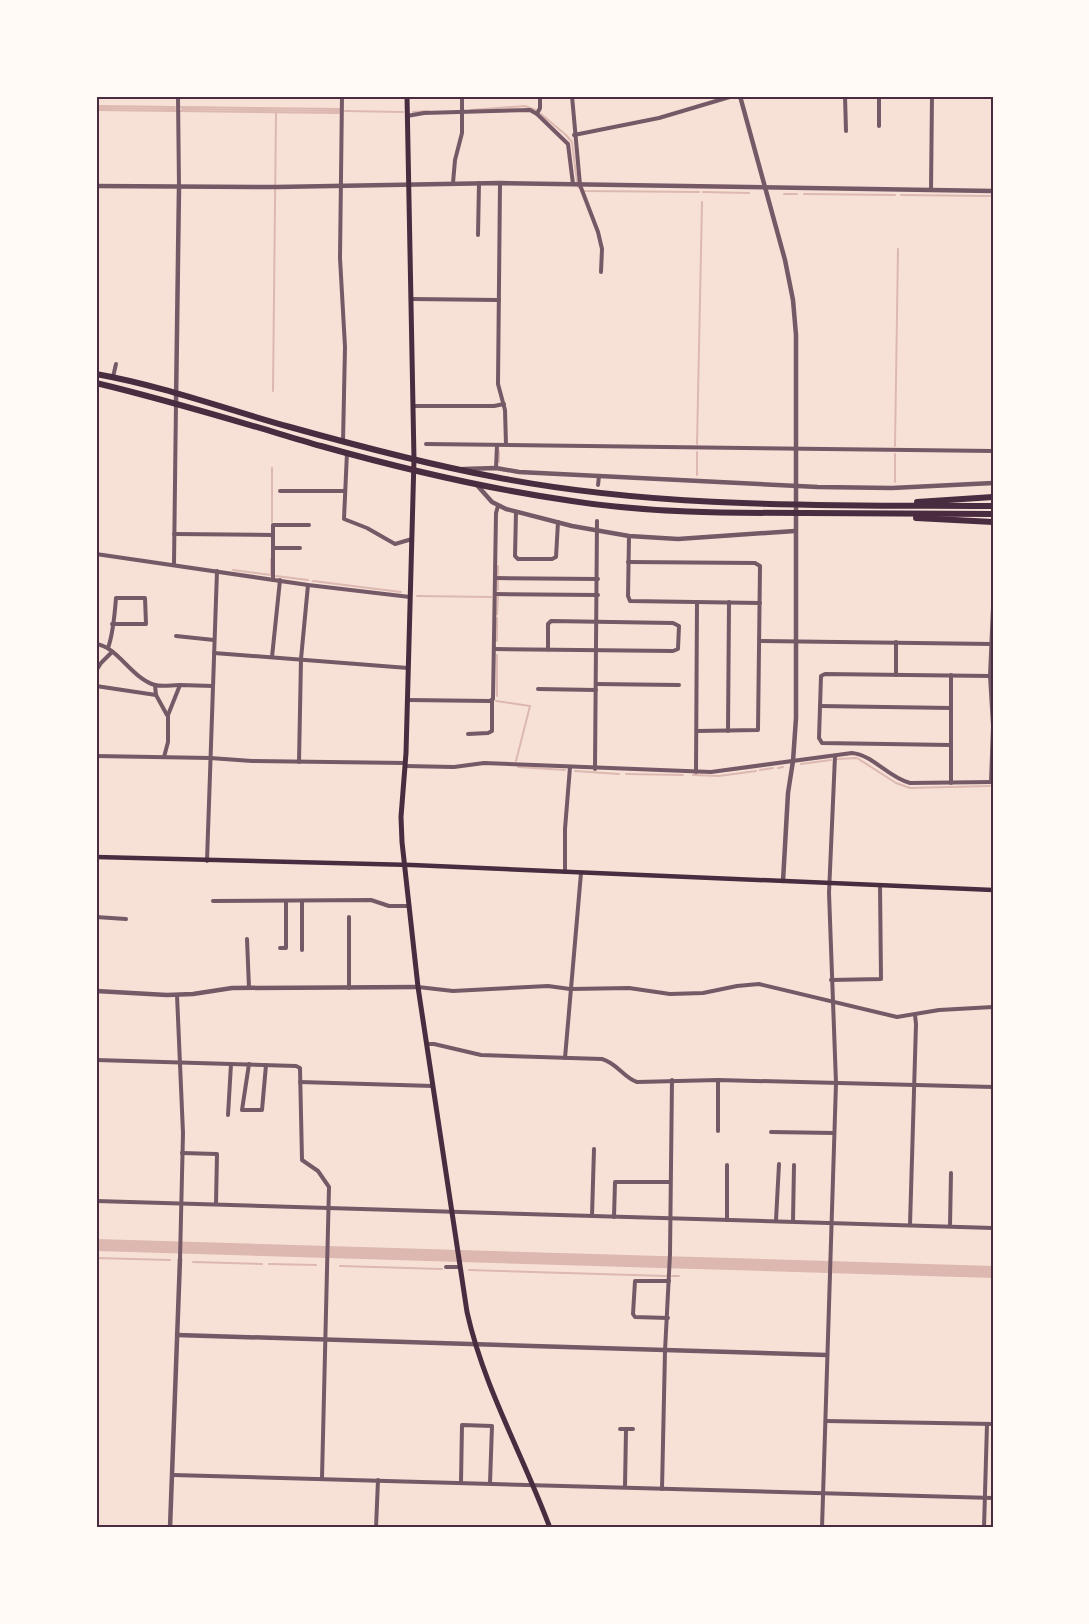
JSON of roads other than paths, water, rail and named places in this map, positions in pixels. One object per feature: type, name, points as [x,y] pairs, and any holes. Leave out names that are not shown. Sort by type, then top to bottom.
[{"type":"highway","points":[[96,374],[176,392],[343,442],[460,470],[547,486],[625,496],[716,503],[993,506]]},
{"type":"highway","points":[[96,383],[414,469],[476,484],[583,502],[691,512],[993,514]]},
{"type":"highway","points":[[902,505],[930,500],[993,497]]},
{"type":"highway","points":[[901,514],[924,518],[993,522]]},
{"type":"main road","points":[[407,96],[414,469],[408,700],[401,817],[404,866],[418,987],[467,1312],[475,1344],[499,1410],[550,1528]]},
{"type":"main road","points":[[96,857],[404,866],[993,890]]},
{"type":"street","points":[[174,564],[178,96]]},
{"type":"street","points":[[342,96],[340,279],[345,347],[343,442]]},
{"type":"street","points":[[453,183],[454,160],[462,133],[462,96]]},
{"type":"street","points":[[537,114],[541,105],[540,96]]},
{"type":"street","points":[[572,96],[580,184],[598,232],[602,249],[601,272]]},
{"type":"street","points":[[574,135],[659,118],[733,96]]},
{"type":"street","points":[[740,96],[783,251],[793,300],[797,352],[796,718],[788,793],[783,881]]},
{"type":"street","points":[[845,96],[846,131]]},
{"type":"street","points":[[879,96],[879,126]]},
{"type":"street","points":[[931,190],[932,96]]},
{"type":"street","points":[[407,116],[424,113],[530,110],[568,144],[573,184]]},
{"type":"street","points":[[478,235],[479,183]]},
{"type":"street","points":[[96,186],[340,186],[500,183],[993,191]]},
{"type":"street","points":[[500,183],[498,384],[504,404],[506,445]]},
{"type":"street","points":[[412,299],[499,300]]},
{"type":"street","points":[[113,377],[116,364]]},
{"type":"street","points":[[414,406],[497,406],[504,404]]},
{"type":"street","points":[[426,444],[993,451]]},
{"type":"street","points":[[496,445],[496,468]]},
{"type":"street","points":[[346,452],[344,519],[367,528],[394,544],[412,539]]},
{"type":"street","points":[[460,470],[496,468],[519,472],[796,486],[892,488],[993,483]]},
{"type":"street","points":[[598,476],[598,485]]},
{"type":"street","points":[[476,484],[498,506],[558,522],[629,536],[678,539],[795,531]]},
{"type":"street","points":[[280,491],[344,491]]},
{"type":"street","points":[[468,734],[492,731],[496,513],[498,506]]},
{"type":"street","points":[[516,512],[515,556],[518,559],[556,557],[558,522]]},
{"type":"street","points":[[596,769],[597,521]]},
{"type":"street","points":[[273,580],[273,525],[309,525]]},
{"type":"street","points":[[174,534],[273,535]]},
{"type":"street","points":[[629,536],[628,600],[760,603]]},
{"type":"street","points":[[273,548],[300,548]]},
{"type":"street","points":[[96,554],[308,585],[411,597]]},
{"type":"street","points":[[628,562],[758,563],[760,568],[758,730],[697,731]]},
{"type":"street","points":[[207,861],[217,571]]},
{"type":"street","points":[[495,578],[598,579]]},
{"type":"street","points":[[272,657],[280,580]]},
{"type":"street","points":[[299,762],[301,659],[308,585]]},
{"type":"street","points":[[495,594],[598,595]]},
{"type":"street","points":[[108,648],[112,624],[115,617],[116,598],[146,598],[146,624],[112,624]]},
{"type":"street","points":[[696,772],[698,602]]},
{"type":"street","points":[[728,731],[729,602]]},
{"type":"street","points":[[96,756],[454,767],[484,763],[696,772],[730,771],[852,753],[860,754],[898,779],[910,783],[992,782],[993,726],[990,676],[993,607]]},
{"type":"street","points":[[494,649],[548,650],[673,651],[679,646],[679,626],[675,623],[549,622],[548,650]]},
{"type":"street","points":[[176,636],[214,640]]},
{"type":"street","points":[[760,640],[992,644]]},
{"type":"street","points":[[896,642],[896,675]]},
{"type":"street","points":[[96,644],[104,645],[130,670],[155,685],[213,686]]},
{"type":"street","points":[[96,671],[112,652]]},
{"type":"street","points":[[214,653],[409,669]]},
{"type":"street","points":[[950,745],[822,743],[819,738],[820,678],[823,674],[990,676]]},
{"type":"street","points":[[951,675],[951,783]]},
{"type":"street","points":[[155,685],[156,695],[168,716]]},
{"type":"street","points":[[164,757],[168,742],[168,716],[180,685]]},
{"type":"street","points":[[538,689],[679,685]]},
{"type":"street","points":[[96,686],[156,695]]},
{"type":"street","points":[[408,700],[492,700]]},
{"type":"street","points":[[820,706],[951,708]]},
{"type":"street","points":[[822,1528],[836,1083],[829,883],[835,756]]},
{"type":"street","points":[[564,872],[570,767]]},
{"type":"street","points":[[566,1058],[581,873]]},
{"type":"street","points":[[831,980],[881,979],[880,885]]},
{"type":"street","points":[[213,902],[371,900],[389,906],[408,906]]},
{"type":"street","points":[[280,948],[286,948],[286,902]]},
{"type":"street","points":[[302,902],[302,950]]},
{"type":"street","points":[[96,916],[126,919]]},
{"type":"street","points":[[349,917],[350,988]]},
{"type":"street","points":[[247,939],[249,987]]},
{"type":"street","points":[[96,992],[177,995],[249,987],[418,987],[453,992],[548,986],[570,989],[629,988],[670,994],[703,993],[759,984],[886,1016],[993,1006]]},
{"type":"street","points":[[170,1528],[182,1153],[177,995]]},
{"type":"street","points":[[910,1225],[915,1015]]},
{"type":"street","points":[[427,1044],[481,1055],[608,1060],[634,1081],[718,1080],[993,1087]]},
{"type":"street","points":[[96,1060],[298,1066],[300,1070],[302,1160],[326,1179],[329,1187],[322,1478]]},
{"type":"street","points":[[228,1115],[231,1064]]},
{"type":"street","points":[[249,1065],[242,1110],[262,1110],[266,1065]]},
{"type":"street","points":[[662,1489],[671,1218],[672,1080]]},
{"type":"street","points":[[718,1080],[718,1131]]},
{"type":"street","points":[[300,1082],[433,1086]]},
{"type":"street","points":[[771,1132],[834,1133]]},
{"type":"street","points":[[592,1216],[594,1149]]},
{"type":"street","points":[[182,1153],[217,1154],[216,1204]]},
{"type":"street","points":[[776,1221],[779,1164]]},
{"type":"street","points":[[792,1221],[794,1165]]},
{"type":"street","points":[[727,1166],[727,1220]]},
{"type":"street","points":[[950,1226],[951,1173]]},
{"type":"street","points":[[614,1217],[615,1182],[670,1182]]},
{"type":"street","points":[[96,1201],[993,1228]]},
{"type":"street","points":[[446,1267],[461,1265]]},
{"type":"street","points":[[668,1318],[635,1317],[633,1314],[635,1281],[669,1281]]},
{"type":"street","points":[[177,1335],[827,1355]]},
{"type":"street","points":[[826,1421],[993,1424]]},
{"type":"street","points":[[984,1528],[987,1424]]},
{"type":"street","points":[[461,1482],[462,1425],[492,1426],[490,1483]]},
{"type":"street","points":[[625,1488],[623,1429],[633,1429]]},
{"type":"street","points":[[173,1475],[993,1498]]},
{"type":"street","points":[[376,1528],[378,1480]]},
{"type":"waterway","points":[[96,106],[175,107]]},
{"type":"waterway","points":[[471,110],[525,106],[536,110]]},
{"type":"waterway","points":[[181,107],[340,109]]},
{"type":"waterway","points":[[96,108],[175,109]]},
{"type":"waterway","points":[[182,109],[339,111]]},
{"type":"waterway","points":[[96,110],[339,113]]},
{"type":"waterway","points":[[345,111],[403,112]]},
{"type":"waterway","points":[[413,112],[428,111]]},
{"type":"waterway","points":[[273,391],[276,112]]},
{"type":"waterway","points":[[541,114],[572,142],[577,182]]},
{"type":"waterway","points":[[578,187],[584,191],[699,192]]},
{"type":"waterway","points":[[703,192],[749,193]]},
{"type":"waterway","points":[[784,194],[797,194]]},
{"type":"waterway","points":[[804,194],[895,195]]},
{"type":"waterway","points":[[901,195],[990,196]]},
{"type":"waterway","points":[[697,444],[702,202]]},
{"type":"waterway","points":[[895,446],[898,249]]},
{"type":"waterway","points":[[499,451],[499,462]]},
{"type":"waterway","points":[[697,452],[697,475]]},
{"type":"waterway","points":[[895,454],[895,482]]},
{"type":"waterway","points":[[272,468],[272,522]]},
{"type":"waterway","points":[[233,570],[271,575],[271,559]]},
{"type":"waterway","points":[[498,566],[498,575]]},
{"type":"waterway","points":[[276,576],[308,580]]},
{"type":"waterway","points":[[313,581],[401,592]]},
{"type":"waterway","points":[[498,581],[498,590]]},
{"type":"waterway","points":[[417,596],[491,597]]},
{"type":"waterway","points":[[497,614],[498,596]]},
{"type":"waterway","points":[[497,618],[497,641]]},
{"type":"waterway","points":[[497,655],[497,696]]},
{"type":"waterway","points":[[496,701],[530,706],[516,761]]},
{"type":"waterway","points":[[837,759],[857,758],[896,783],[910,788],[990,786]]},
{"type":"waterway","points":[[801,764],[831,760]]},
{"type":"waterway","points":[[518,767],[565,770]]},
{"type":"waterway","points":[[778,768],[783,767]]},
{"type":"waterway","points":[[760,770],[773,768]]},
{"type":"waterway","points":[[575,771],[619,774]]},
{"type":"waterway","points":[[693,775],[719,776],[756,771]]},
{"type":"waterway","points":[[626,774],[683,775]]},
{"type":"waterway","points":[[96,1245],[993,1272]]},
{"type":"waterway","points":[[96,1258],[170,1260]]},
{"type":"waterway","points":[[193,1262],[262,1264]]},
{"type":"waterway","points":[[269,1264],[316,1265]]},
{"type":"waterway","points":[[340,1266],[442,1269]]},
{"type":"waterway","points":[[469,1270],[666,1276]]},
{"type":"waterway","points":[[672,1276],[679,1276]]}]
